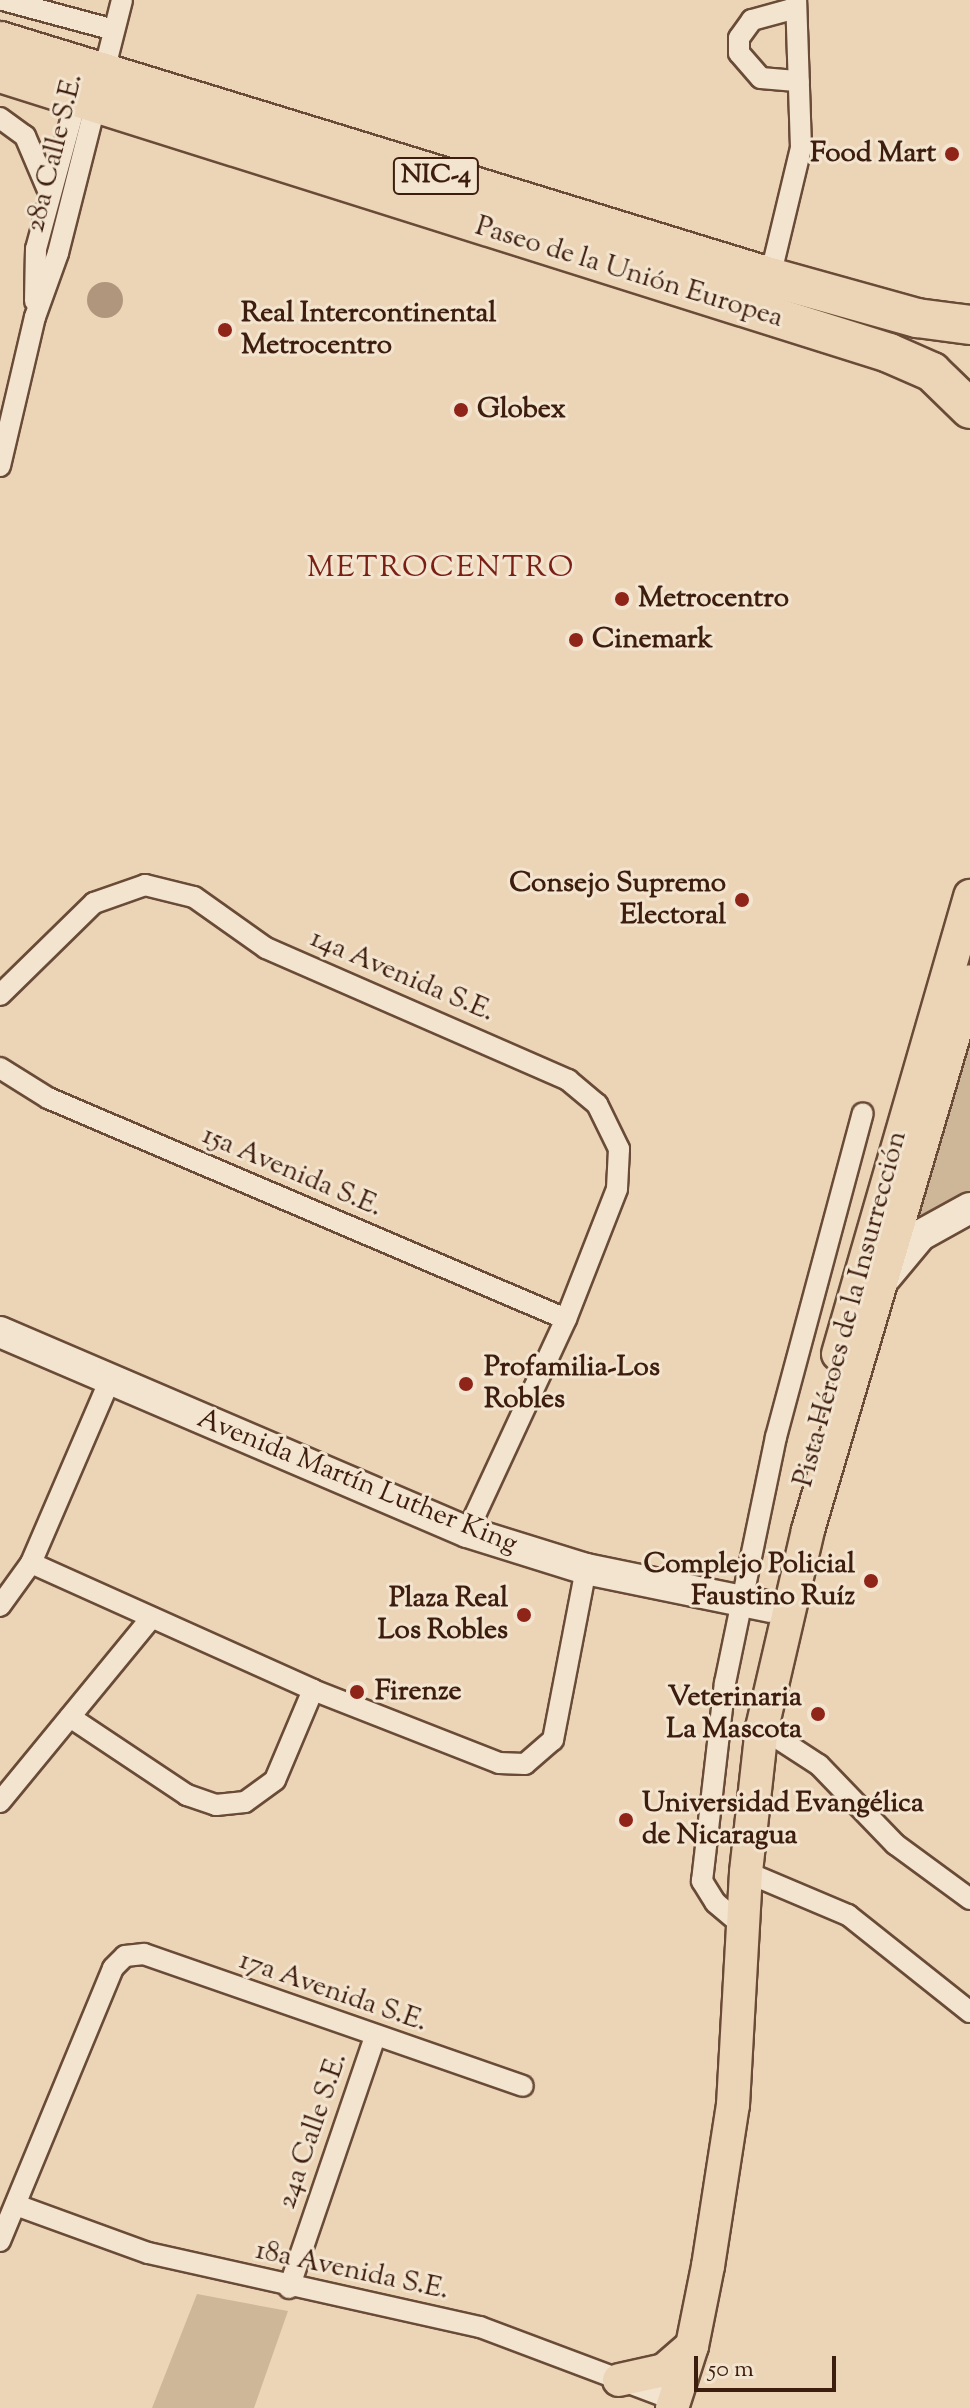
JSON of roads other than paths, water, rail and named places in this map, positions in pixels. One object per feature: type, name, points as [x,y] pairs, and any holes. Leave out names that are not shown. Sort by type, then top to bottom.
[{"type":"highway","name":"Paseo de la Unión Europea","points":[[0,41],[94,91],[889,353],[932,372],[970,409]]},
{"type":"highway","points":[[0,61],[94,91]]},
{"type":"highway","name":"Paseo de la Unión Europea","points":[[0,73],[310,138],[770,277],[917,318],[970,325]]},
{"type":"main road","name":"Pista Héroes de la Insurrección","points":[[771,1607],[823,1405],[970,896]]},
{"type":"main road","name":"Pista Héroes de la Insurrección","points":[[673,2404],[692,2346],[733,2105],[746,1872],[762,1728],[816,1502],[970,981]]},
{"type":"main road","points":[[762,1728],[778,1618],[771,1607],[783,1596],[799,1531],[816,1502]]},
{"type":"main road","points":[[619,2380],[658,2373],[692,2346]]},
{"type":"street","points":[[3,0],[114,30]]},
{"type":"street","name":"28a Calle S.E.","points":[[35,317],[36,249],[50,195],[94,91],[122,0]]},
{"type":"street","points":[[770,277],[801,148],[799,81],[796,4],[752,20],[739,38],[739,53],[761,78],[799,81]]},
{"type":"street","name":"28a Calle S.E.","points":[[0,466],[35,317],[58,253],[94,91]]},
{"type":"street","points":[[0,118],[25,136],[50,195]]},
{"type":"street","name":"14a Avenida S.E.","points":[[0,995],[94,903],[145,885],[194,897],[266,948],[568,1080],[597,1104],[619,1149],[617,1189],[566,1319],[467,1532]]},
{"type":"street","name":"15a Avenida S.E.","points":[[0,1068],[48,1098],[566,1319]]},
{"type":"street","points":[[742,1925],[715,1902],[702,1881],[740,1601],[776,1437],[863,1113]]},
{"type":"street","points":[[881,1286],[908,1247],[970,1208]]},
{"type":"street","name":"Avenida Martín Luther King","points":[[0,1332],[467,1532],[586,1569],[771,1607]]},
{"type":"street","points":[[0,1606],[31,1563],[110,1380]]},
{"type":"street","points":[[31,1563],[313,1690],[499,1763],[525,1764],[553,1740],[586,1569]]},
{"type":"street","points":[[0,1802],[151,1618]]},
{"type":"street","points":[[70,1717],[187,1795],[216,1805],[245,1802],[275,1780],[313,1690]]},
{"type":"street","points":[[762,1728],[819,1765],[895,1844],[970,1899]]},
{"type":"street","points":[[746,1872],[848,1915],[970,2012]]},
{"type":"street","name":"17a Avenida S.E.","points":[[16,2205],[113,1968],[125,1956],[144,1954],[375,2037],[523,2086]]},
{"type":"street","name":"24a Calle S.E.","points":[[289,2288],[375,2037]]},
{"type":"street","points":[[0,2241],[16,2205]]},
{"type":"street","name":"18a Avenida S.E.","points":[[16,2205],[148,2253],[289,2288],[480,2327],[673,2404]]},
{"type":"place","name":"Food Mart","points":[[952,154]]},
{"type":"place","name":"Real Intercontinental Metrocentro","points":[[225,330]]},
{"type":"place","name":"Globex","points":[[461,410]]},
{"type":"place","name":"Metrocentro","points":[[622,599]]},
{"type":"place","name":"Cinemark","points":[[576,640]]},
{"type":"place","name":"Consejo Supremo Electoral","points":[[742,900]]},
{"type":"place","name":"Profamilia-Los Robles","points":[[466,1384]]},
{"type":"place","name":"Complejo Policial Faustino Ruíz","points":[[871,1581]]},
{"type":"place","name":"Plaza Real Los Robles","points":[[524,1615]]},
{"type":"place","name":"Firenze","points":[[357,1692]]},
{"type":"place","name":"Veterinaria La Mascota","points":[[818,1714]]},
{"type":"place","name":"Universidad Evangélica de Nicaragua","points":[[626,1820]]},
{"type":"district","name":"METROCENTRO","points":[[441,569]]}]
